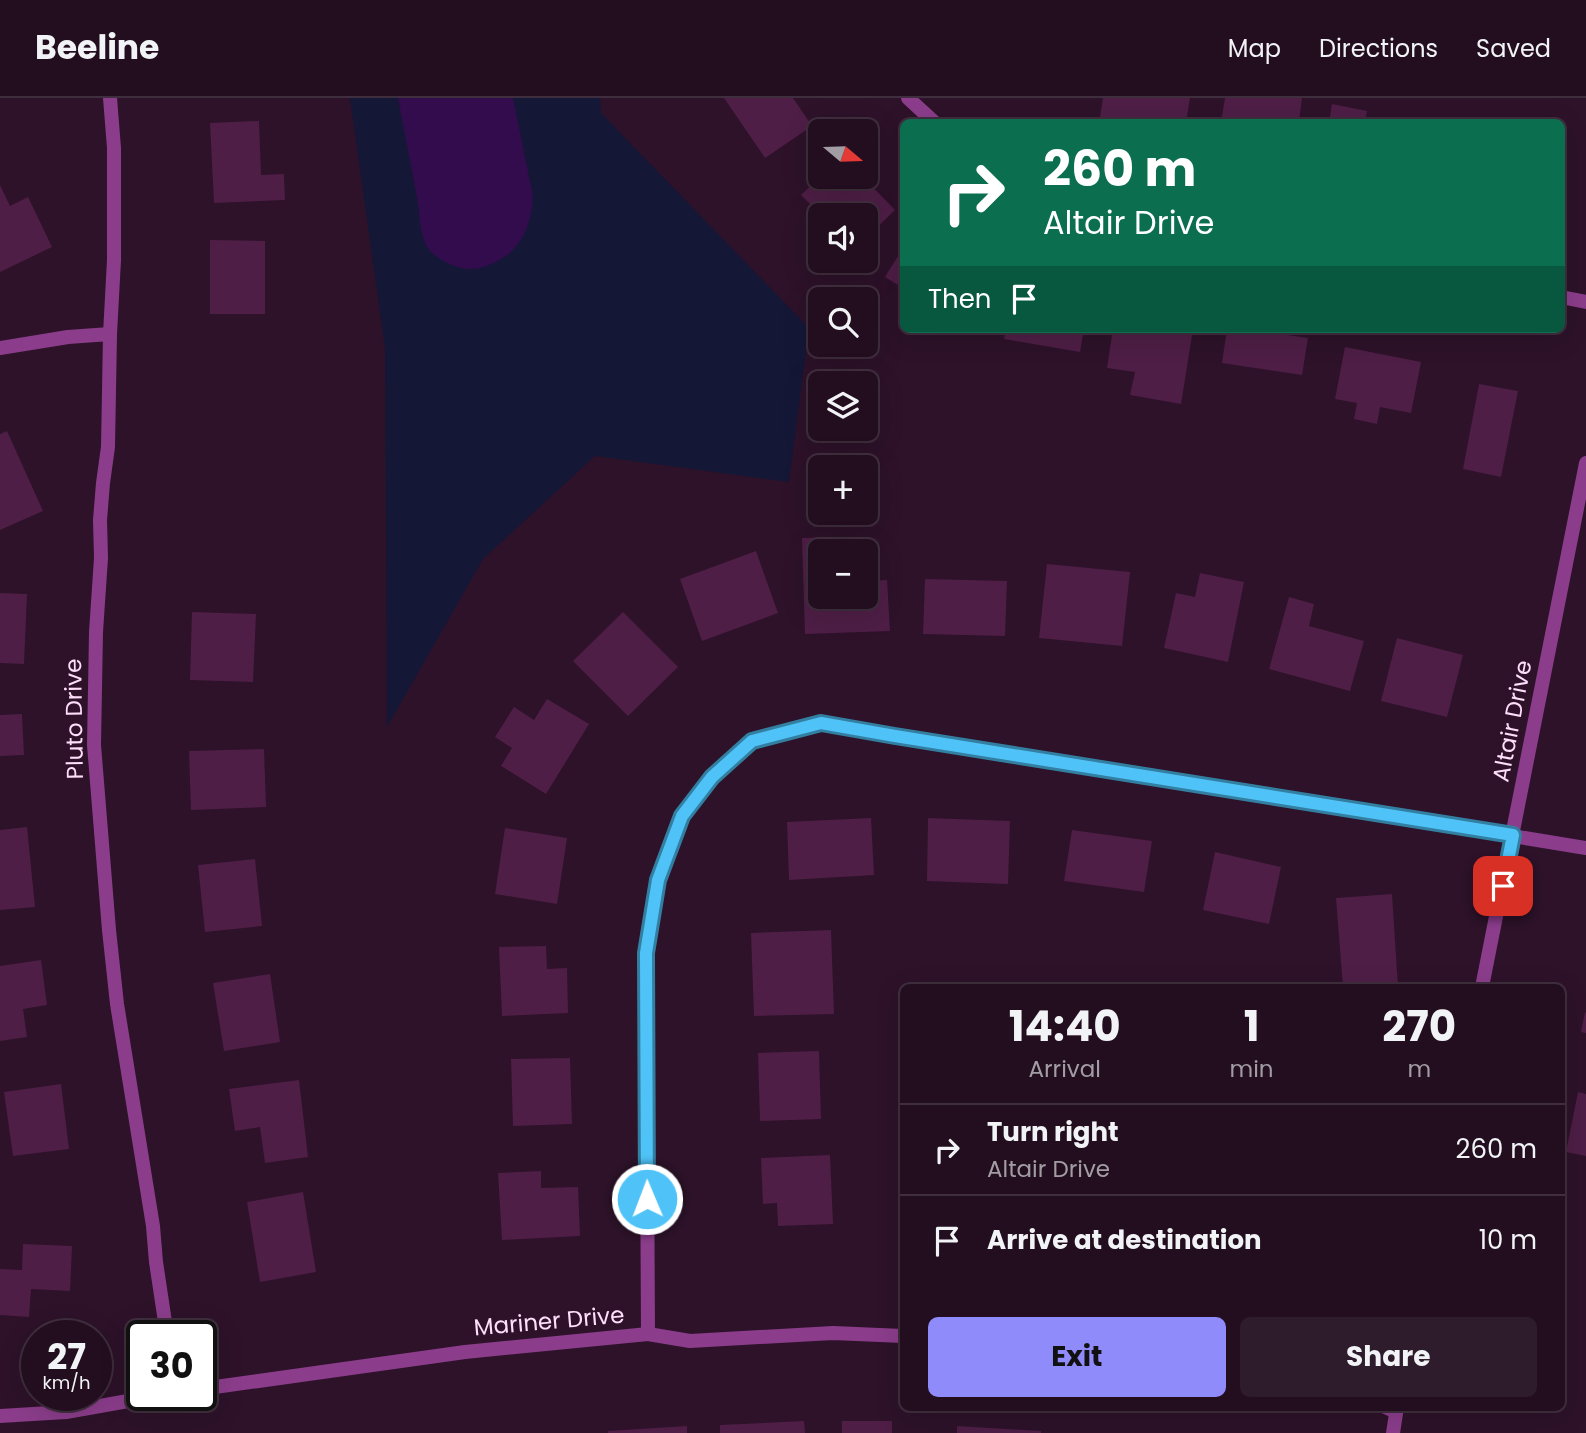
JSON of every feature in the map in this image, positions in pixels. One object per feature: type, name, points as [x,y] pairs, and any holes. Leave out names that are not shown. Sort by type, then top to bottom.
[{"type":"street","name":"Pluto Drive","points":[[110,98],[114,148],[114,260],[108,447],[100,520],[94,744],[117,1004],[153,1226],[165,1320]]},
{"type":"street","points":[[908,98],[931,119]]},
{"type":"street","points":[[1565,298],[1586,302]]},
{"type":"street","points":[[0,348],[68,337],[110,334]]},
{"type":"street","name":"Altair Drive","points":[[1483,984],[1586,463]]},
{"type":"street","points":[[648,1334],[646,953],[658,880],[682,816],[712,777],[752,741],[821,723],[1586,848]]},
{"type":"street","name":"Mariner Drive","points":[[217,1387],[464,1352],[648,1334],[690,1341],[833,1333],[900,1336]]},
{"type":"street","points":[[0,1416],[66,1412],[126,1401]]},
{"type":"street","points":[[1393,1411],[1393,1433]]},
{"type":"shaded area","points":[[350,98],[600,98],[601,113],[808,327],[789,482],[595,456],[483,559],[387,727],[385,349]]},
{"type":"shaded area","points":[[398,98],[513,98],[533,196],[525,232],[509,254],[483,267],[466,269],[439,259],[429,250],[421,228]]},
{"type":"building","points":[[724,98],[793,98],[808,120],[808,129],[765,158]]},
{"type":"building","points":[[1103,98],[1190,98],[1186,119],[1100,117]]},
{"type":"building","points":[[1225,98],[1302,98],[1299,119],[1222,119]]},
{"type":"building","points":[[1332,104],[1367,111],[1366,119],[1330,119]]},
{"type":"building","points":[[259,121],[261,175],[284,174],[285,200],[214,203],[210,123]]},
{"type":"building","points":[[0,185],[10,206],[28,197],[52,247],[0,272]]},
{"type":"building","points":[[808,188],[875,189],[895,210],[878,226],[878,203],[809,203],[801,195]]},
{"type":"building","points":[[210,240],[265,241],[265,314],[210,314]]},
{"type":"building","points":[[900,253],[900,286],[885,277]]},
{"type":"building","points":[[1005,333],[1083,333],[1080,352],[1004,339]]},
{"type":"building","points":[[1112,333],[1192,333],[1181,404],[1130,395],[1135,372],[1107,368]]},
{"type":"building","points":[[1226,333],[1274,333],[1308,338],[1302,375],[1222,363]]},
{"type":"building","points":[[1345,347],[1421,362],[1411,413],[1380,407],[1377,424],[1354,419],[1357,403],[1335,399]]},
{"type":"building","points":[[1479,384],[1518,391],[1501,477],[1463,469]]},
{"type":"building","points":[[7,431],[43,511],[0,530],[0,434]]},
{"type":"building","points":[[846,537],[808,539],[808,609],[878,609],[878,580],[887,580],[890,631],[805,634],[802,538]]},
{"type":"building","points":[[756,551],[778,613],[702,641],[680,579]]},
{"type":"building","points":[[1047,564],[1130,572],[1122,646],[1039,638]]},
{"type":"building","points":[[1200,573],[1244,582],[1228,662],[1164,648],[1176,593],[1195,597]]},
{"type":"building","points":[[925,579],[1007,581],[1005,636],[923,634]]},
{"type":"building","points":[[0,593],[27,594],[24,664],[0,663]]},
{"type":"building","points":[[1289,597],[1314,604],[1309,626],[1364,641],[1350,691],[1269,669]]},
{"type":"building","points":[[192,612],[256,614],[253,682],[190,680]]},
{"type":"building","points":[[623,612],[678,667],[628,716],[573,661]]},
{"type":"building","points":[[1397,638],[1463,655],[1447,717],[1381,701]]},
{"type":"building","points":[[547,699],[589,724],[546,794],[501,766],[512,748],[495,737],[514,707],[534,720]]},
{"type":"building","points":[[22,714],[24,755],[0,756],[0,715]]},
{"type":"building","points":[[264,749],[266,807],[191,810],[189,751]]},
{"type":"building","points":[[871,818],[874,875],[789,880],[787,822]]},
{"type":"building","points":[[928,818],[1010,821],[1008,884],[927,881]]},
{"type":"building","points":[[27,827],[35,907],[0,910],[0,830]]},
{"type":"building","points":[[505,828],[567,838],[557,904],[495,894]]},
{"type":"building","points":[[1072,830],[1152,841],[1144,892],[1064,881]]},
{"type":"building","points":[[1215,852],[1281,867],[1269,924],[1203,910]]},
{"type":"building","points":[[255,859],[262,926],[205,932],[198,865]]},
{"type":"building","points":[[1392,894],[1398,984],[1343,984],[1336,898]]},
{"type":"building","points":[[831,930],[834,1014],[754,1016],[751,933]]},
{"type":"building","points":[[546,946],[547,969],[567,968],[568,1013],[502,1016],[499,947]]},
{"type":"building","points":[[41,960],[47,1005],[23,1009],[27,1037],[0,1041],[0,966]]},
{"type":"building","points":[[270,974],[280,1042],[224,1051],[213,983]]},
{"type":"building","points":[[1586,1013],[1586,1033],[1581,1032]]},
{"type":"building","points":[[819,1051],[821,1119],[760,1121],[758,1053]]},
{"type":"building","points":[[570,1058],[572,1124],[513,1126],[511,1059]]},
{"type":"building","points":[[299,1080],[308,1157],[265,1163],[260,1127],[235,1131],[229,1089]]},
{"type":"building","points":[[61,1084],[69,1149],[13,1156],[4,1092]]},
{"type":"building","points":[[1578,1092],[1586,1094],[1586,1156],[1566,1152]]},
{"type":"building","points":[[830,1155],[833,1224],[778,1226],[777,1203],[763,1204],[761,1158]]},
{"type":"building","points":[[541,1171],[541,1188],[578,1187],[580,1236],[502,1240],[498,1173]]},
{"type":"building","points":[[303,1192],[316,1272],[260,1282],[247,1202]]},
{"type":"building","points":[[23,1244],[72,1246],[70,1291],[31,1289],[29,1317],[0,1315],[0,1269],[22,1270]]},
{"type":"building","points":[[804,1421],[805,1433],[720,1433],[720,1425]]},
{"type":"building","points":[[842,1421],[892,1421],[892,1433],[842,1433]]},
{"type":"building","points":[[687,1426],[687,1433],[608,1433],[608,1431]]},
{"type":"building","points":[[957,1426],[1041,1431],[1041,1433],[957,1433]]},
{"type":"route","points":[[647,1199],[646,953],[658,880],[682,816],[712,777],[752,741],[821,723],[1513,835],[1503,886]]}]
